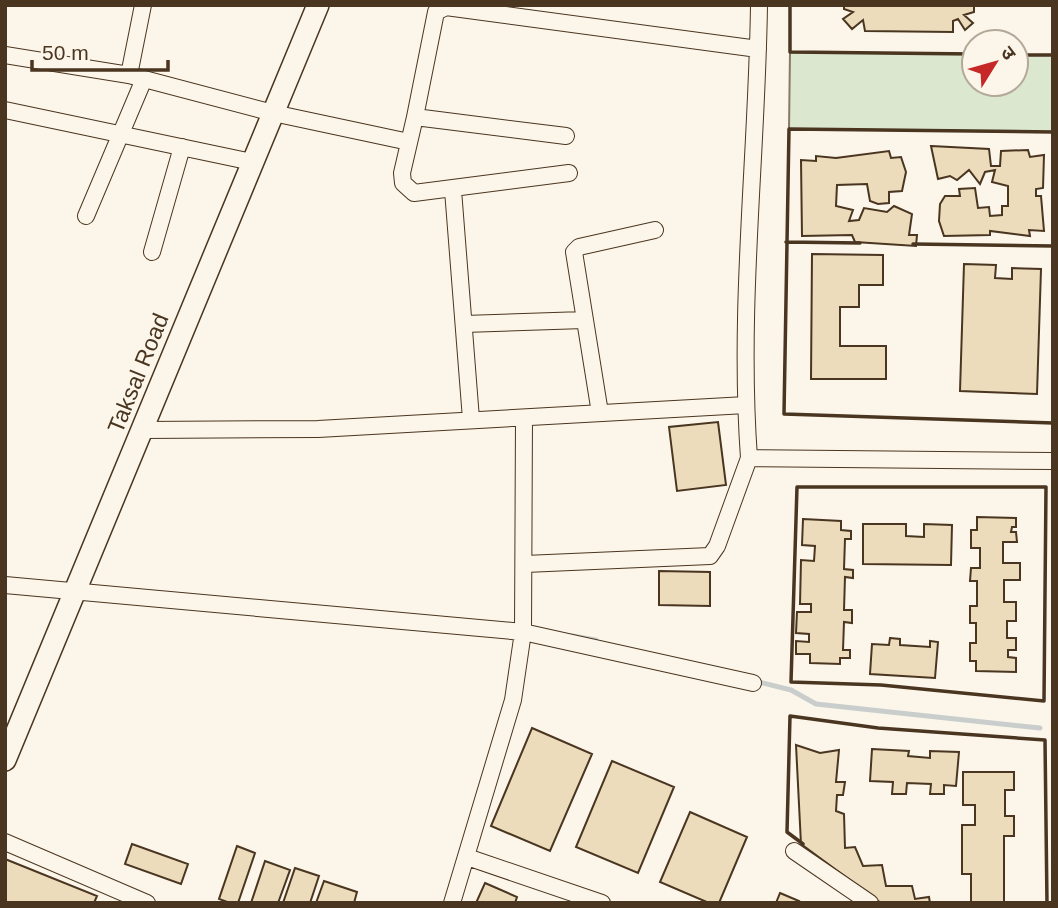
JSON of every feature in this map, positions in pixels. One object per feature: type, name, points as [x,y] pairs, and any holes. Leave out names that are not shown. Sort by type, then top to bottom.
[{"type":"street","points":[[86,216],[121,134],[136,77],[143,5]]},
{"type":"street","name":"Taksal Road","points":[[5,760],[318,5]]},
{"type":"street","points":[[525,564],[710,556],[717,547],[750,458],[746,405],[748,259],[759,5]]},
{"type":"street","points":[[569,173],[453,190],[414,193],[408,190],[402,173],[433,16],[446,7],[758,49]]},
{"type":"street","points":[[5,55],[136,77],[273,113],[409,142]]},
{"type":"street","points":[[5,110],[252,162]]},
{"type":"street","points":[[415,117],[566,136]]},
{"type":"street","points":[[152,252],[182,147]]},
{"type":"street","points":[[453,190],[471,419]]},
{"type":"street","points":[[600,414],[574,254],[576,249],[655,230]]},
{"type":"street","points":[[464,324],[584,320]]},
{"type":"street","points":[[144,430],[318,429],[746,405]]},
{"type":"street","points":[[452,903],[513,700],[523,632],[524,419]]},
{"type":"street","points":[[750,458],[1053,461]]},
{"type":"street","points":[[5,584],[73,593],[523,632],[753,683]]},
{"type":"street","points":[[5,842],[147,903]]},
{"type":"street","points":[[794,851],[870,903]]},
{"type":"street","points":[[467,857],[602,903]]},
{"type":"green space","points":[[790,52],[960,54],[960,98],[1030,98],[1030,55],[1053,55],[1053,132],[789,129]]},
{"type":"building","points":[[844,5],[974,5],[974,12],[964,15],[973,23],[964,28],[958,19],[953,21],[953,32],[865,31],[863,20],[852,29],[843,19],[853,12],[844,9]]},
{"type":"building","points":[[931,146],[989,149],[991,166],[1000,166],[1001,151],[1028,150],[1030,157],[1044,155],[1043,188],[1036,189],[1036,196],[1041,196],[1044,231],[1029,230],[1030,236],[990,231],[990,235],[944,236],[939,221],[940,204],[945,196],[960,196],[959,189],[975,188],[978,208],[989,207],[990,216],[1002,215],[1002,206],[1008,206],[1008,186],[992,182],[995,170],[985,172],[980,184],[969,170],[957,180],[950,176],[938,179]]},
{"type":"building","points":[[889,151],[891,158],[901,157],[906,172],[902,191],[889,192],[889,203],[878,204],[870,201],[867,184],[837,185],[836,206],[853,210],[849,221],[859,220],[864,208],[887,212],[894,206],[912,214],[909,235],[917,235],[916,246],[855,242],[852,235],[802,236],[801,160],[816,161],[816,156],[836,158]]},
{"type":"building","points":[[812,254],[883,255],[883,285],[859,285],[859,307],[840,307],[840,346],[886,346],[886,379],[811,379]]},
{"type":"building","points":[[964,264],[996,265],[995,278],[1012,279],[1012,268],[1041,269],[1037,394],[960,391]]},
{"type":"building","points":[[718,422],[726,485],[677,491],[669,427]]},
{"type":"building","points":[[977,517],[1016,518],[1016,527],[1012,527],[1011,532],[1016,532],[1017,542],[1003,542],[1003,563],[1020,563],[1020,580],[1004,580],[1004,602],[1016,602],[1016,621],[1007,621],[1007,638],[1016,638],[1016,650],[1008,650],[1008,657],[1016,658],[1016,672],[976,671],[976,661],[970,661],[970,643],[976,643],[976,623],[970,623],[970,606],[977,606],[977,581],[970,581],[971,568],[980,568],[980,548],[971,548],[971,530],[977,530]]},
{"type":"building","points":[[803,519],[841,521],[841,530],[851,531],[851,539],[845,539],[844,569],[853,570],[853,578],[845,577],[844,610],[852,610],[852,623],[844,622],[843,650],[850,650],[850,658],[840,658],[840,664],[810,663],[810,654],[796,654],[796,641],[809,642],[809,634],[796,633],[797,612],[811,612],[811,604],[800,604],[801,560],[814,561],[815,546],[802,545]]},
{"type":"building","points":[[863,524],[906,524],[906,536],[924,537],[924,524],[952,525],[951,565],[863,564]]},
{"type":"building","points":[[659,571],[710,572],[710,606],[659,605]]},
{"type":"building","points":[[890,638],[900,639],[900,645],[930,647],[930,641],[938,642],[935,678],[870,674],[872,644],[889,645]]},
{"type":"building","points":[[532,728],[592,754],[550,851],[491,826]]},
{"type":"building","points":[[796,745],[820,753],[839,750],[836,782],[845,782],[843,795],[837,795],[836,811],[844,814],[845,848],[855,847],[863,866],[882,865],[886,886],[912,886],[915,899],[929,897],[930,903],[881,903],[801,844]]},
{"type":"building","points":[[872,749],[909,751],[908,756],[930,758],[930,751],[959,752],[956,786],[944,785],[944,794],[930,794],[931,784],[907,783],[906,794],[892,794],[893,782],[870,781]]},
{"type":"building","points":[[612,761],[674,787],[638,873],[576,847]]},
{"type":"building","points":[[963,772],[1014,772],[1014,790],[1005,790],[1005,816],[1014,816],[1014,836],[1004,836],[1004,903],[954,903],[971,902],[971,874],[962,874],[962,825],[975,825],[975,805],[963,805]]},
{"type":"building","points":[[690,812],[747,837],[719,903],[709,903],[660,882]]},
{"type":"building","points":[[132,844],[188,864],[181,884],[125,864]]},
{"type":"building","points":[[237,846],[255,853],[238,903],[230,903],[219,899]]},
{"type":"building","points":[[5,859],[97,896],[94,903],[5,903]]},
{"type":"building","points":[[265,861],[290,870],[278,903],[251,903]]},
{"type":"building","points":[[295,868],[319,876],[310,903],[283,903]]},
{"type":"building","points":[[324,881],[357,892],[354,903],[316,903]]},
{"type":"building","points":[[485,883],[517,897],[515,903],[476,903]]},
{"type":"building","points":[[780,893],[799,901],[776,903]]},
{"type":"waterway","points":[[572,636],[596,640]]},
{"type":"waterway","points":[[755,681],[791,690],[816,704],[1040,728]]},
{"type":"wall","points":[[790,5],[790,52],[960,54]]},
{"type":"wall","points":[[1030,55],[1053,55]]},
{"type":"wall","points":[[1053,132],[789,129],[784,414],[1053,423]]},
{"type":"wall","points":[[786,242],[860,243]]},
{"type":"wall","points":[[913,244],[1053,246]]},
{"type":"wall","points":[[797,487],[1046,487],[1044,701],[881,685],[791,682],[797,487]]},
{"type":"wall","points":[[803,844],[787,832],[790,716],[878,728],[1045,740],[1047,903]]}]
